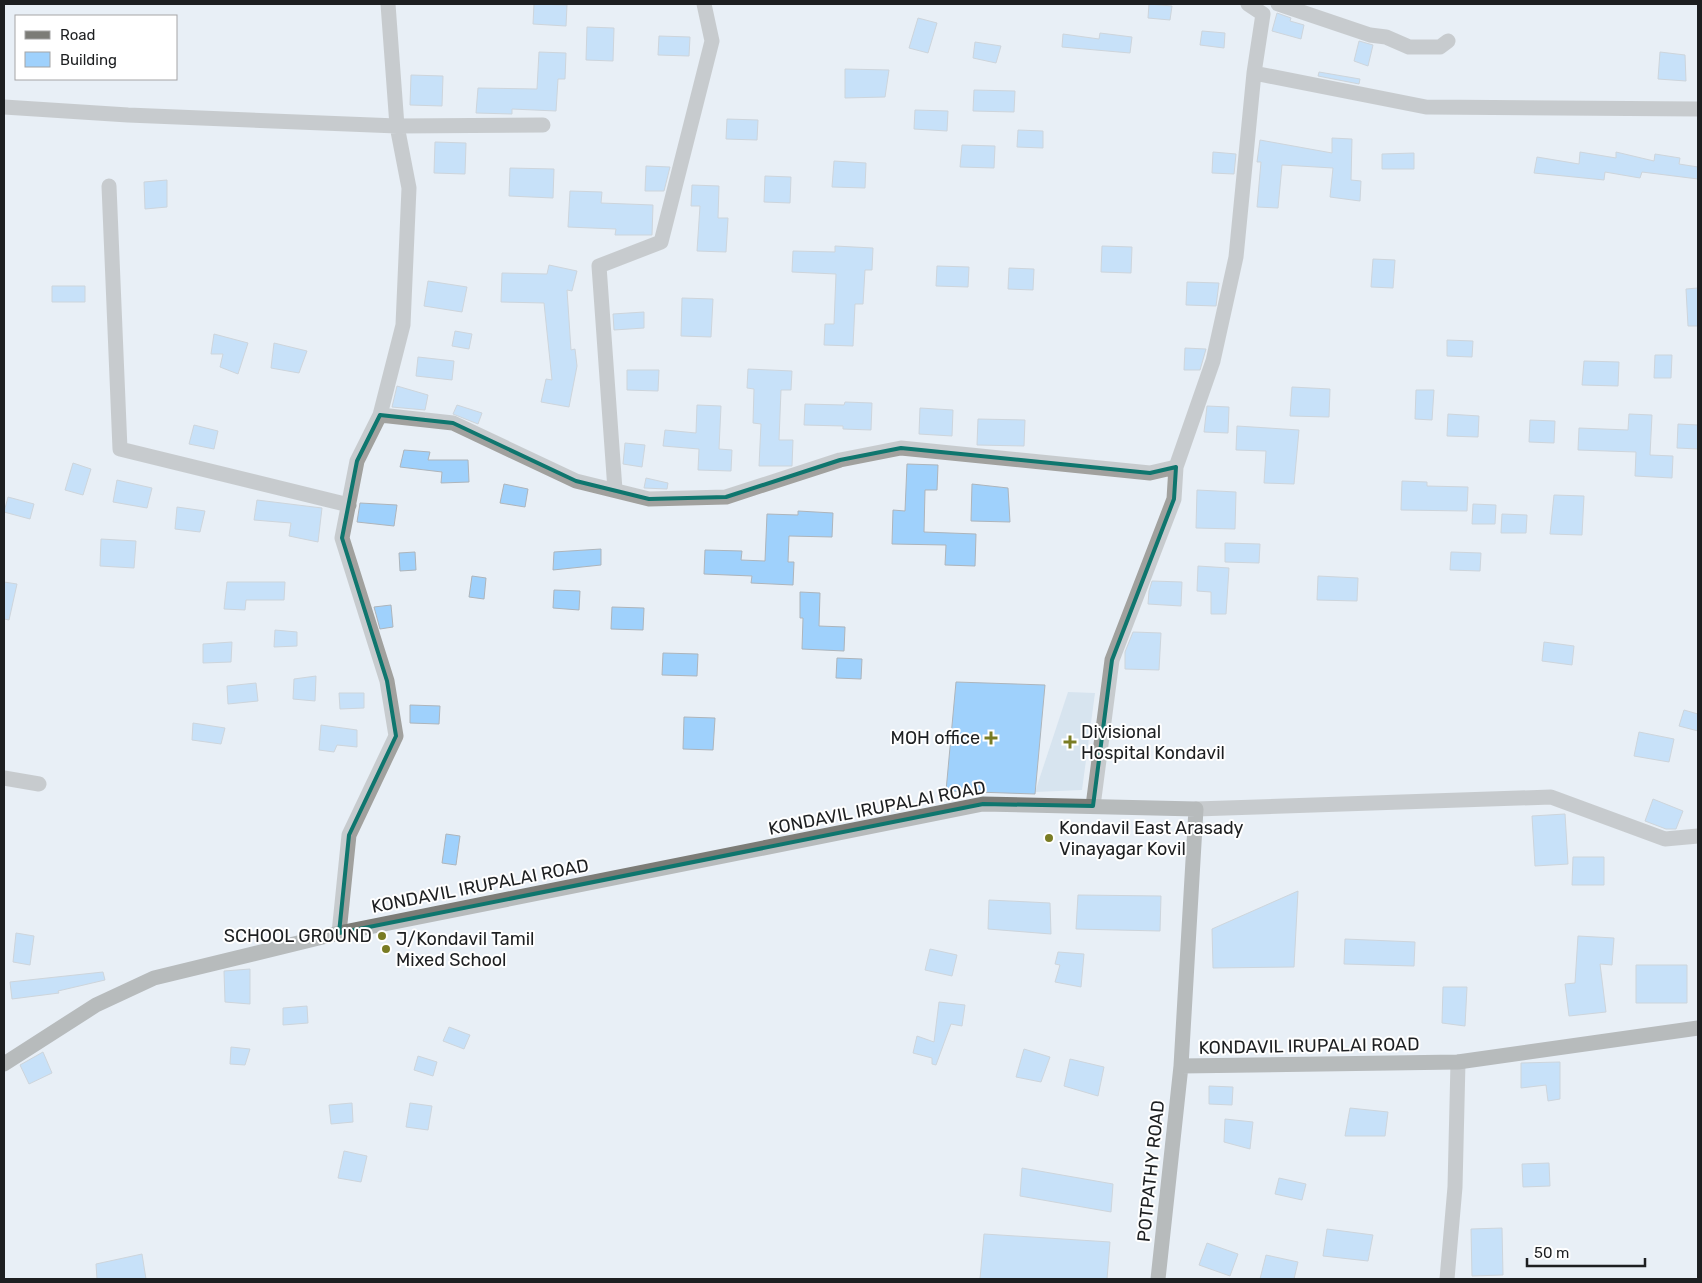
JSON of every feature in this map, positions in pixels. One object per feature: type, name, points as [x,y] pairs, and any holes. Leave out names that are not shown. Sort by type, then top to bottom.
[{"type":"street","points":[[339,933],[349,835],[396,736],[387,681],[342,538],[357,461],[380,415],[403,325],[409,188],[397,126],[388,4]]},
{"type":"street","points":[[615,490],[599,266],[661,242],[712,41],[704,4]]},
{"type":"street","points":[[1093,806],[1112,660],[1174,499],[1176,467],[1213,360],[1236,257],[1254,73],[1265,9],[1248,4]]},
{"type":"street","points":[[1278,4],[1370,36],[1386,37],[1409,47],[1440,47],[1448,41]]},
{"type":"street","points":[[1254,73],[1426,107],[1698,109]]},
{"type":"street","points":[[4,107],[128,115],[397,126],[543,125]]},
{"type":"street","points":[[109,186],[120,449],[349,505]]},
{"type":"street","points":[[380,415],[453,423],[576,481],[649,498],[726,497],[840,460],[901,448],[1150,473],[1176,467]]},
{"type":"street","points":[[4,778],[38,784]]},
{"type":"street","points":[[1196,809],[1551,797],[1665,839],[1698,836]]},
{"type":"street","name":"KONDAVIL IRUPALAI ROAD","points":[[4,1064],[96,1005],[154,978],[339,933],[984,804],[1196,809],[1181,1066],[1458,1062],[1698,1028]]},
{"type":"street","points":[[1447,1279],[1455,1187],[1458,1062]]},
{"type":"street","name":"POTPATHY ROAD","points":[[1158,1279],[1181,1066]]},
{"type":"highlighted area","points":[[380,415],[453,423],[576,481],[649,499],[726,497],[840,460],[901,448],[1150,473],[1176,467],[1174,499],[1112,660],[1093,806],[983,804],[339,933],[349,835],[396,736],[387,681],[342,538],[357,461]]},
{"type":"shaded area","name":"Divisional Hospital Kondavil","points":[[1068,692],[1095,693],[1082,790],[1035,792]]},
{"type":"building","points":[[534,4],[567,5],[566,26],[533,24]]},
{"type":"building","points":[[1149,4],[1172,6],[1170,20],[1148,18]]},
{"type":"building","points":[[1277,13],[1291,18],[1290,21],[1304,25],[1301,39],[1272,31]]},
{"type":"building","points":[[918,18],[937,23],[928,53],[909,48]]},
{"type":"building","points":[[587,27],[614,28],[613,61],[586,60]]},
{"type":"building","points":[[1202,31],[1225,33],[1224,48],[1200,45]]},
{"type":"building","points":[[1100,33],[1132,37],[1130,53],[1062,47],[1063,34],[1099,39]]},
{"type":"building","points":[[659,36],[690,37],[689,56],[658,55]]},
{"type":"building","points":[[1359,41],[1373,45],[1368,66],[1354,61]]},
{"type":"building","points":[[975,42],[1001,46],[996,63],[973,58]]},
{"type":"building","points":[[539,52],[566,53],[565,79],[558,79],[556,111],[512,109],[512,114],[476,113],[478,88],[537,89]]},
{"type":"building","points":[[1660,52],[1685,55],[1686,81],[1658,79]]},
{"type":"building","points":[[845,69],[889,70],[885,97],[845,98]]},
{"type":"building","points":[[1319,72],[1360,79],[1359,84],[1318,76]]},
{"type":"building","points":[[411,75],[443,76],[442,106],[410,105]]},
{"type":"building","points":[[974,90],[1015,91],[1014,112],[973,111]]},
{"type":"building","points":[[915,110],[948,111],[947,131],[914,129]]},
{"type":"building","points":[[727,119],[758,120],[757,140],[726,139]]},
{"type":"building","points":[[1018,130],[1043,131],[1043,148],[1017,147]]},
{"type":"building","points":[[1332,138],[1352,139],[1351,180],[1361,181],[1360,201],[1330,197],[1333,168],[1282,165],[1278,208],[1257,207],[1261,162],[1257,162],[1260,140],[1332,153]]},
{"type":"building","points":[[435,142],[466,143],[465,174],[434,173]]},
{"type":"building","points":[[962,145],[995,146],[994,168],[960,167]]},
{"type":"building","points":[[1213,152],[1236,154],[1234,174],[1212,173]]},
{"type":"building","points":[[1580,152],[1616,158],[1616,152],[1654,161],[1655,154],[1680,158],[1679,164],[1698,167],[1698,179],[1642,172],[1640,178],[1605,172],[1604,180],[1534,173],[1537,157],[1579,164]]},
{"type":"building","points":[[1414,153],[1414,169],[1382,169],[1382,154]]},
{"type":"building","points":[[834,161],[866,163],[865,188],[832,187]]},
{"type":"building","points":[[646,166],[670,167],[664,191],[645,191]]},
{"type":"building","points":[[510,168],[554,169],[553,198],[509,196]]},
{"type":"building","points":[[765,176],[791,177],[790,203],[764,202]]},
{"type":"building","points":[[167,180],[167,207],[145,209],[144,182]]},
{"type":"building","points":[[692,185],[719,186],[718,218],[728,218],[726,252],[697,251],[700,206],[691,206]]},
{"type":"building","points":[[570,191],[602,192],[601,203],[653,205],[652,235],[615,235],[616,229],[568,227]]},
{"type":"building","points":[[835,246],[873,248],[872,270],[865,270],[863,304],[855,304],[853,346],[824,345],[825,324],[834,324],[836,274],[792,272],[793,251],[835,252]]},
{"type":"building","points":[[1102,246],[1132,247],[1131,273],[1101,272]]},
{"type":"building","points":[[1373,259],[1395,260],[1393,288],[1371,287]]},
{"type":"building","points":[[549,265],[577,271],[572,291],[567,290],[571,350],[575,349],[577,366],[569,407],[541,402],[546,379],[552,380],[544,303],[501,302],[502,273],[547,274]]},
{"type":"building","points":[[937,266],[969,267],[968,287],[936,286]]},
{"type":"building","points":[[1009,268],[1034,269],[1033,290],[1008,289]]},
{"type":"building","points":[[428,281],[467,287],[462,312],[424,306]]},
{"type":"building","points":[[1187,282],[1219,283],[1216,306],[1186,305]]},
{"type":"building","points":[[52,286],[85,286],[85,302],[52,302]]},
{"type":"building","points":[[1698,288],[1698,326],[1688,326],[1686,289]]},
{"type":"building","points":[[682,298],[713,299],[711,337],[681,336]]},
{"type":"building","points":[[644,312],[644,328],[614,330],[613,314]]},
{"type":"building","points":[[455,331],[472,334],[469,349],[452,346]]},
{"type":"building","points":[[214,334],[248,343],[238,374],[220,367],[223,354],[211,354]]},
{"type":"building","points":[[1447,340],[1473,341],[1472,357],[1447,356]]},
{"type":"building","points":[[274,343],[307,351],[299,373],[271,368]]},
{"type":"building","points":[[1185,348],[1206,349],[1200,370],[1184,370]]},
{"type":"building","points":[[1655,355],[1672,355],[1671,378],[1654,378]]},
{"type":"building","points":[[418,357],[454,361],[452,380],[416,376]]},
{"type":"building","points":[[1584,361],[1619,362],[1618,386],[1582,385]]},
{"type":"building","points":[[748,369],[792,371],[791,390],[781,390],[779,440],[793,440],[792,466],[759,466],[761,424],[753,423],[754,389],[747,388]]},
{"type":"building","points":[[627,370],[659,370],[658,391],[627,390]]},
{"type":"building","points":[[397,386],[428,395],[425,410],[392,407]]},
{"type":"building","points":[[1292,387],[1330,389],[1329,417],[1290,416]]},
{"type":"building","points":[[1416,390],[1434,390],[1432,420],[1415,419]]},
{"type":"building","points":[[845,402],[872,403],[871,430],[843,429],[843,426],[804,425],[805,404],[844,405]]},
{"type":"building","points":[[457,405],[482,413],[478,424],[453,414]]},
{"type":"building","points":[[697,405],[721,406],[719,449],[732,450],[731,471],[698,470],[699,449],[663,446],[665,430],[696,433]]},
{"type":"building","points":[[1207,406],[1229,407],[1228,433],[1204,432]]},
{"type":"building","points":[[920,408],[953,410],[952,436],[919,434]]},
{"type":"building","points":[[1448,414],[1479,416],[1478,437],[1447,436]]},
{"type":"building","points":[[1629,414],[1652,415],[1650,455],[1673,456],[1672,478],[1635,476],[1636,452],[1578,450],[1579,428],[1628,430]]},
{"type":"building","points":[[978,419],[1025,420],[1024,446],[977,445]]},
{"type":"building","points":[[1530,420],[1555,421],[1554,443],[1529,442]]},
{"type":"building","points":[[1678,424],[1698,425],[1698,449],[1677,448]]},
{"type":"building","points":[[194,425],[218,431],[214,449],[189,444]]},
{"type":"building","points":[[1237,426],[1299,430],[1294,484],[1264,483],[1266,451],[1236,450]]},
{"type":"building","points":[[625,443],[645,445],[642,467],[623,464]]},
{"type":"building","points":[[404,450],[430,452],[428,460],[468,460],[469,482],[441,483],[442,472],[400,467]]},
{"type":"building","points":[[73,463],[91,469],[83,495],[65,490]]},
{"type":"building","points":[[907,464],[938,465],[937,490],[925,490],[924,532],[976,534],[975,566],[945,565],[946,545],[892,544],[893,510],[905,511]]},
{"type":"building","points":[[646,478],[668,483],[667,489],[644,488]]},
{"type":"building","points":[[117,480],[152,488],[147,508],[113,502]]},
{"type":"building","points":[[1402,481],[1427,482],[1427,486],[1468,487],[1467,511],[1401,510]]},
{"type":"building","points":[[504,484],[528,489],[525,507],[500,503]]},
{"type":"building","points":[[972,484],[1008,488],[1010,522],[971,521]]},
{"type":"building","points":[[1197,490],[1236,492],[1235,529],[1196,528]]},
{"type":"building","points":[[1554,495],[1584,496],[1582,535],[1550,534]]},
{"type":"building","points":[[8,497],[34,504],[30,519],[4,512]]},
{"type":"building","points":[[257,500],[322,508],[318,542],[289,536],[291,523],[254,520]]},
{"type":"building","points":[[360,503],[397,505],[394,526],[357,522]]},
{"type":"building","points":[[1473,504],[1496,505],[1495,524],[1472,524]]},
{"type":"building","points":[[177,507],[205,511],[200,532],[175,529]]},
{"type":"building","points":[[798,511],[833,513],[832,537],[789,536],[788,562],[794,562],[793,585],[751,583],[752,576],[704,574],[705,550],[742,551],[741,560],[765,561],[767,514],[798,515]]},
{"type":"building","points":[[1502,514],[1527,515],[1526,533],[1501,533]]},
{"type":"building","points":[[101,539],[136,541],[134,568],[100,566]]},
{"type":"building","points":[[1225,543],[1260,544],[1259,563],[1225,562]]},
{"type":"building","points":[[601,549],[601,565],[553,570],[554,552]]},
{"type":"building","points":[[415,552],[416,570],[400,571],[399,553]]},
{"type":"building","points":[[1451,552],[1481,553],[1480,571],[1450,570]]},
{"type":"building","points":[[1198,566],[1229,568],[1226,614],[1211,614],[1211,592],[1197,591]]},
{"type":"building","points":[[472,576],[486,578],[484,599],[469,597]]},
{"type":"building","points":[[1318,576],[1358,578],[1357,601],[1317,600]]},
{"type":"building","points":[[1152,581],[1182,582],[1181,606],[1148,604]]},
{"type":"building","points":[[4,582],[17,584],[9,620],[4,619]]},
{"type":"building","points":[[227,582],[285,582],[284,600],[246,600],[245,610],[224,609]]},
{"type":"building","points":[[554,590],[580,591],[579,610],[553,608]]},
{"type":"building","points":[[800,592],[820,593],[819,626],[845,627],[844,651],[802,649],[803,618],[800,618]]},
{"type":"building","points":[[391,605],[393,627],[380,629],[374,607]]},
{"type":"building","points":[[612,607],[644,608],[643,630],[611,629]]},
{"type":"building","points":[[275,630],[297,632],[297,646],[274,647]]},
{"type":"building","points":[[1133,632],[1161,633],[1159,670],[1125,669],[1125,652]]},
{"type":"building","points":[[232,642],[231,662],[203,663],[203,644]]},
{"type":"building","points":[[1544,642],[1574,646],[1572,665],[1542,661]]},
{"type":"building","points":[[663,653],[698,654],[697,676],[662,675]]},
{"type":"building","points":[[837,658],[862,659],[861,679],[836,678]]},
{"type":"building","points":[[316,676],[315,701],[293,699],[294,679]]},
{"type":"building","points":[[956,682],[1045,685],[1035,794],[946,791]]},
{"type":"building","points":[[256,683],[258,701],[228,704],[227,686]]},
{"type":"building","points":[[339,693],[364,693],[364,708],[340,709]]},
{"type":"building","points":[[410,705],[440,706],[439,724],[410,723]]},
{"type":"building","points":[[1684,710],[1698,714],[1698,731],[1679,726]]},
{"type":"building","points":[[684,717],[715,718],[713,750],[683,749]]},
{"type":"building","points":[[193,723],[225,728],[221,744],[192,740]]},
{"type":"building","points":[[321,725],[357,730],[357,747],[337,745],[334,752],[319,750]]},
{"type":"building","points":[[1639,732],[1674,739],[1669,762],[1634,756]]},
{"type":"building","points":[[1653,799],[1683,811],[1676,829],[1666,829],[1645,821]]},
{"type":"building","points":[[1565,814],[1568,864],[1535,866],[1532,816]]},
{"type":"building","points":[[446,834],[460,836],[456,865],[442,863]]},
{"type":"building","points":[[1573,857],[1604,857],[1604,885],[1572,885]]},
{"type":"building","points":[[1298,891],[1294,967],[1213,968],[1212,929]]},
{"type":"building","points":[[1078,895],[1161,896],[1160,931],[1076,929]]},
{"type":"building","points":[[989,900],[1050,903],[1051,934],[988,929]]},
{"type":"building","points":[[16,933],[34,936],[30,965],[13,962]]},
{"type":"building","points":[[1578,936],[1614,938],[1612,965],[1600,964],[1606,1012],[1569,1016],[1565,984],[1575,983]]},
{"type":"building","points":[[1345,939],[1415,942],[1414,966],[1344,964]]},
{"type":"building","points":[[930,949],[957,955],[952,976],[925,970]]},
{"type":"building","points":[[1058,952],[1084,954],[1081,987],[1055,982],[1060,965],[1055,964]]},
{"type":"building","points":[[1636,965],[1687,965],[1687,1003],[1636,1003]]},
{"type":"building","points":[[250,969],[250,1004],[225,1002],[224,971]]},
{"type":"building","points":[[103,972],[105,980],[58,991],[59,993],[12,999],[10,982]]},
{"type":"building","points":[[1443,987],[1467,987],[1465,1026],[1442,1023]]},
{"type":"building","points":[[939,1002],[965,1005],[962,1026],[951,1024],[936,1065],[932,1064],[932,1058],[913,1053],[917,1036],[934,1042]]},
{"type":"building","points":[[307,1006],[308,1023],[283,1025],[283,1008]]},
{"type":"building","points":[[449,1027],[470,1035],[464,1049],[443,1041]]},
{"type":"building","points":[[231,1047],[250,1049],[245,1065],[230,1064]]},
{"type":"building","points":[[1024,1049],[1050,1057],[1041,1082],[1016,1077]]},
{"type":"building","points":[[43,1052],[52,1073],[29,1084],[20,1065]]},
{"type":"building","points":[[418,1056],[437,1062],[433,1076],[414,1070]]},
{"type":"building","points":[[1070,1059],[1104,1067],[1098,1096],[1064,1086]]},
{"type":"building","points":[[1560,1062],[1560,1099],[1548,1101],[1546,1085],[1521,1088],[1521,1063]]},
{"type":"building","points":[[1209,1086],[1233,1087],[1232,1105],[1209,1104]]},
{"type":"building","points":[[352,1103],[353,1122],[331,1124],[329,1105]]},
{"type":"building","points":[[410,1103],[432,1106],[428,1130],[406,1127]]},
{"type":"building","points":[[1350,1108],[1388,1112],[1385,1136],[1345,1136]]},
{"type":"building","points":[[1225,1119],[1253,1122],[1250,1149],[1224,1142]]},
{"type":"building","points":[[344,1151],[367,1156],[361,1182],[338,1178]]},
{"type":"building","points":[[1549,1163],[1550,1186],[1523,1187],[1522,1164]]},
{"type":"building","points":[[1022,1168],[1113,1184],[1111,1212],[1020,1196]]},
{"type":"building","points":[[1279,1178],[1306,1184],[1302,1200],[1275,1194]]},
{"type":"building","points":[[1502,1228],[1503,1275],[1472,1276],[1471,1229]]},
{"type":"building","points":[[1327,1229],[1373,1235],[1368,1261],[1323,1256]]},
{"type":"building","points":[[984,1234],[1110,1242],[1107,1279],[980,1279]]},
{"type":"building","points":[[1207,1243],[1238,1254],[1230,1276],[1199,1265]]},
{"type":"building","points":[[142,1254],[146,1279],[97,1279],[96,1264]]},
{"type":"building","points":[[1266,1255],[1298,1262],[1294,1279],[1260,1279]]},
{"type":"place","name":"MOH office","points":[[991,738]]},
{"type":"place","name":"Divisional Hospital Kondavil","points":[[1070,742]]},
{"type":"place","name":"Kondavil East Arasady Vinayagar Kovil","points":[[1049,838]]},
{"type":"place","name":"SCHOOL GROUND","points":[[382,936]]},
{"type":"place","name":"J/Kondavil Tamil Mixed School","points":[[386,949]]}]
